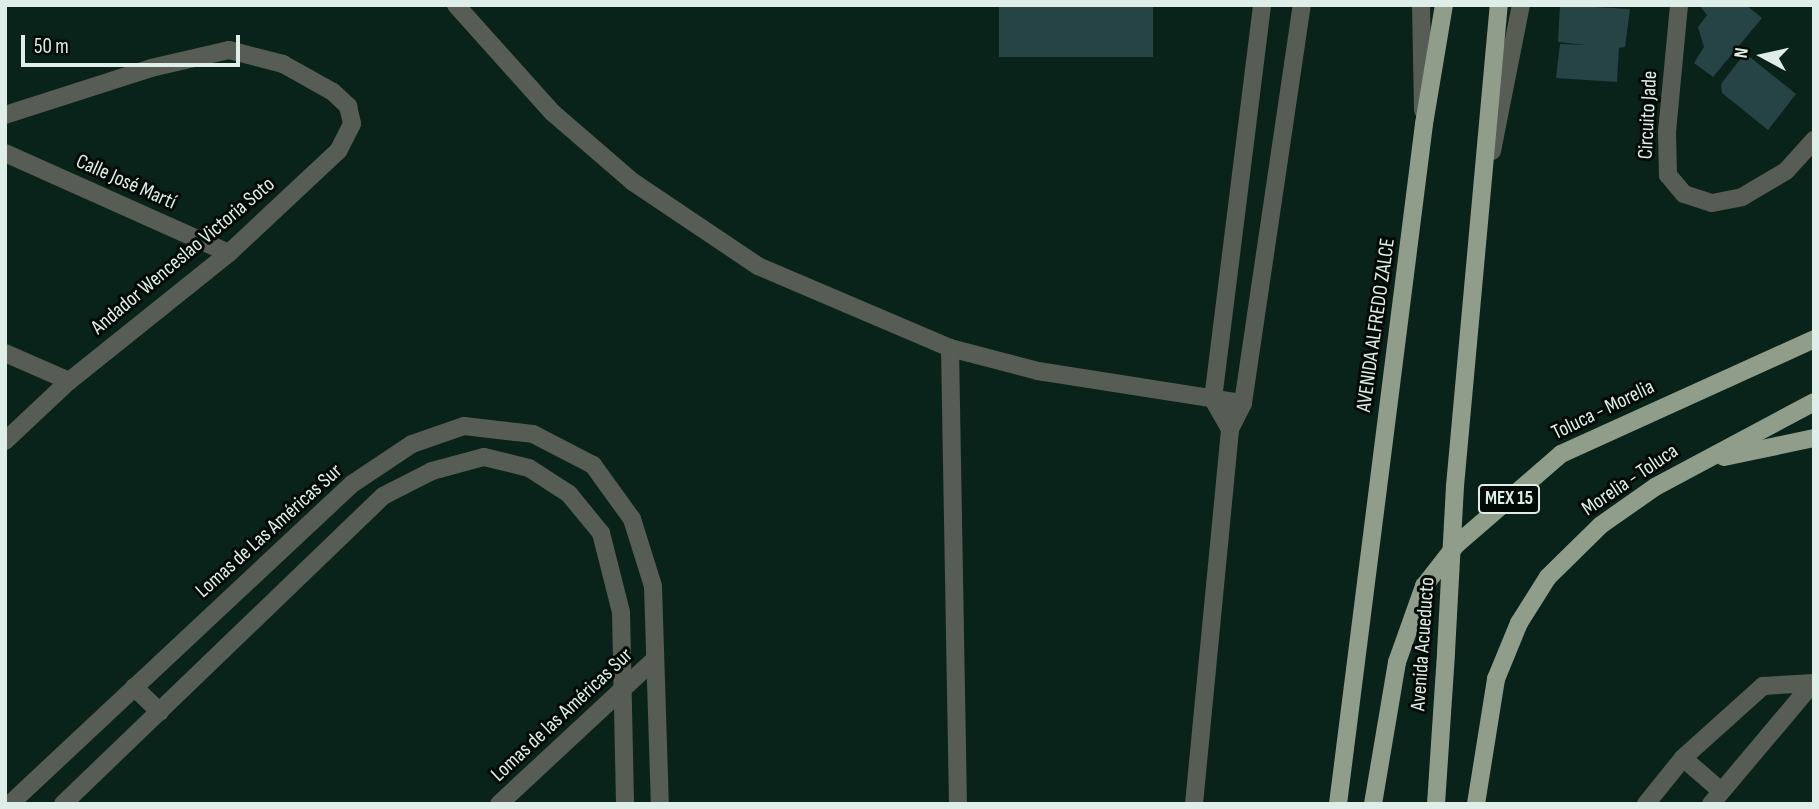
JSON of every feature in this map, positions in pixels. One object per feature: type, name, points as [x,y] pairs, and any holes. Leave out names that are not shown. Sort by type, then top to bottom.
[{"type":"main road","name":"AVENIDA ALFREDO ZALCE","points":[[1338,804],[1354,650],[1424,124],[1444,5]]},
{"type":"main road","points":[[1477,237],[1499,5]]},
{"type":"main road","name":"Avenida Acueducto","points":[[1436,804],[1455,486],[1477,237]]},
{"type":"main road","name":"Toluca - Morelia","points":[[1373,804],[1397,662],[1424,586],[1456,545],[1561,454],[1814,339]]},
{"type":"main road","name":"Morelia - Toluca","points":[[1476,804],[1496,680],[1519,623],[1548,577],[1601,525],[1693,464],[1814,402]]},
{"type":"main road","points":[[1693,464],[1814,438]]},
{"type":"street","points":[[456,5],[553,113],[633,183],[758,266],[950,348],[1038,372],[1243,403]]},
{"type":"street","points":[[1230,429],[1213,399],[1262,5]]},
{"type":"street","points":[[1194,804],[1230,429],[1243,403],[1302,5]]},
{"type":"street","points":[[1421,5],[1424,124]]},
{"type":"street","points":[[1477,237],[1521,5]]},
{"type":"street","name":"Circuito Jade","points":[[1679,5],[1667,142],[1668,175],[1684,194],[1712,203],[1742,197],[1786,171],[1814,140]]},
{"type":"street","name":"Andador Wenceslao Victoria Soto","points":[[5,115],[150,68],[229,50],[283,64],[333,92],[348,106],[352,124],[348,137],[229,253],[69,381],[5,441]]},
{"type":"street","name":"Calle José Martí","points":[[5,153],[229,253]]},
{"type":"street","points":[[950,348],[958,804]]},
{"type":"street","points":[[5,353],[69,381]]},
{"type":"street","name":"Lomas de Las Américas Sur","points":[[10,804],[352,484],[412,444],[464,426],[533,434],[593,465],[632,519],[653,586],[660,804]]},
{"type":"street","name":"Lomas de Las Américas Sur","points":[[63,804],[383,496],[432,471],[484,457],[529,468],[569,494],[601,533],[621,612],[625,804]]},
{"type":"street","name":"Lomas de las Américas Sur","points":[[499,804],[655,659]]},
{"type":"street","points":[[1646,804],[1683,758],[1763,686],[1813,684]]},
{"type":"street","points":[[1683,758],[1716,797],[1813,684]]},
{"type":"street","points":[[134,687],[160,712]]},
{"type":"building","points":[[999,5],[1153,5],[1153,57],[999,57]]},
{"type":"building","points":[[1560,5],[1630,9],[1625,47],[1619,48],[1617,82],[1556,78],[1560,44],[1586,45],[1558,42]]},
{"type":"building","points":[[1699,5],[1746,5],[1762,18],[1713,77],[1694,63],[1704,47],[1698,27],[1707,15]]},
{"type":"building","points":[[1745,53],[1796,94],[1768,130],[1722,93],[1721,84]]}]
